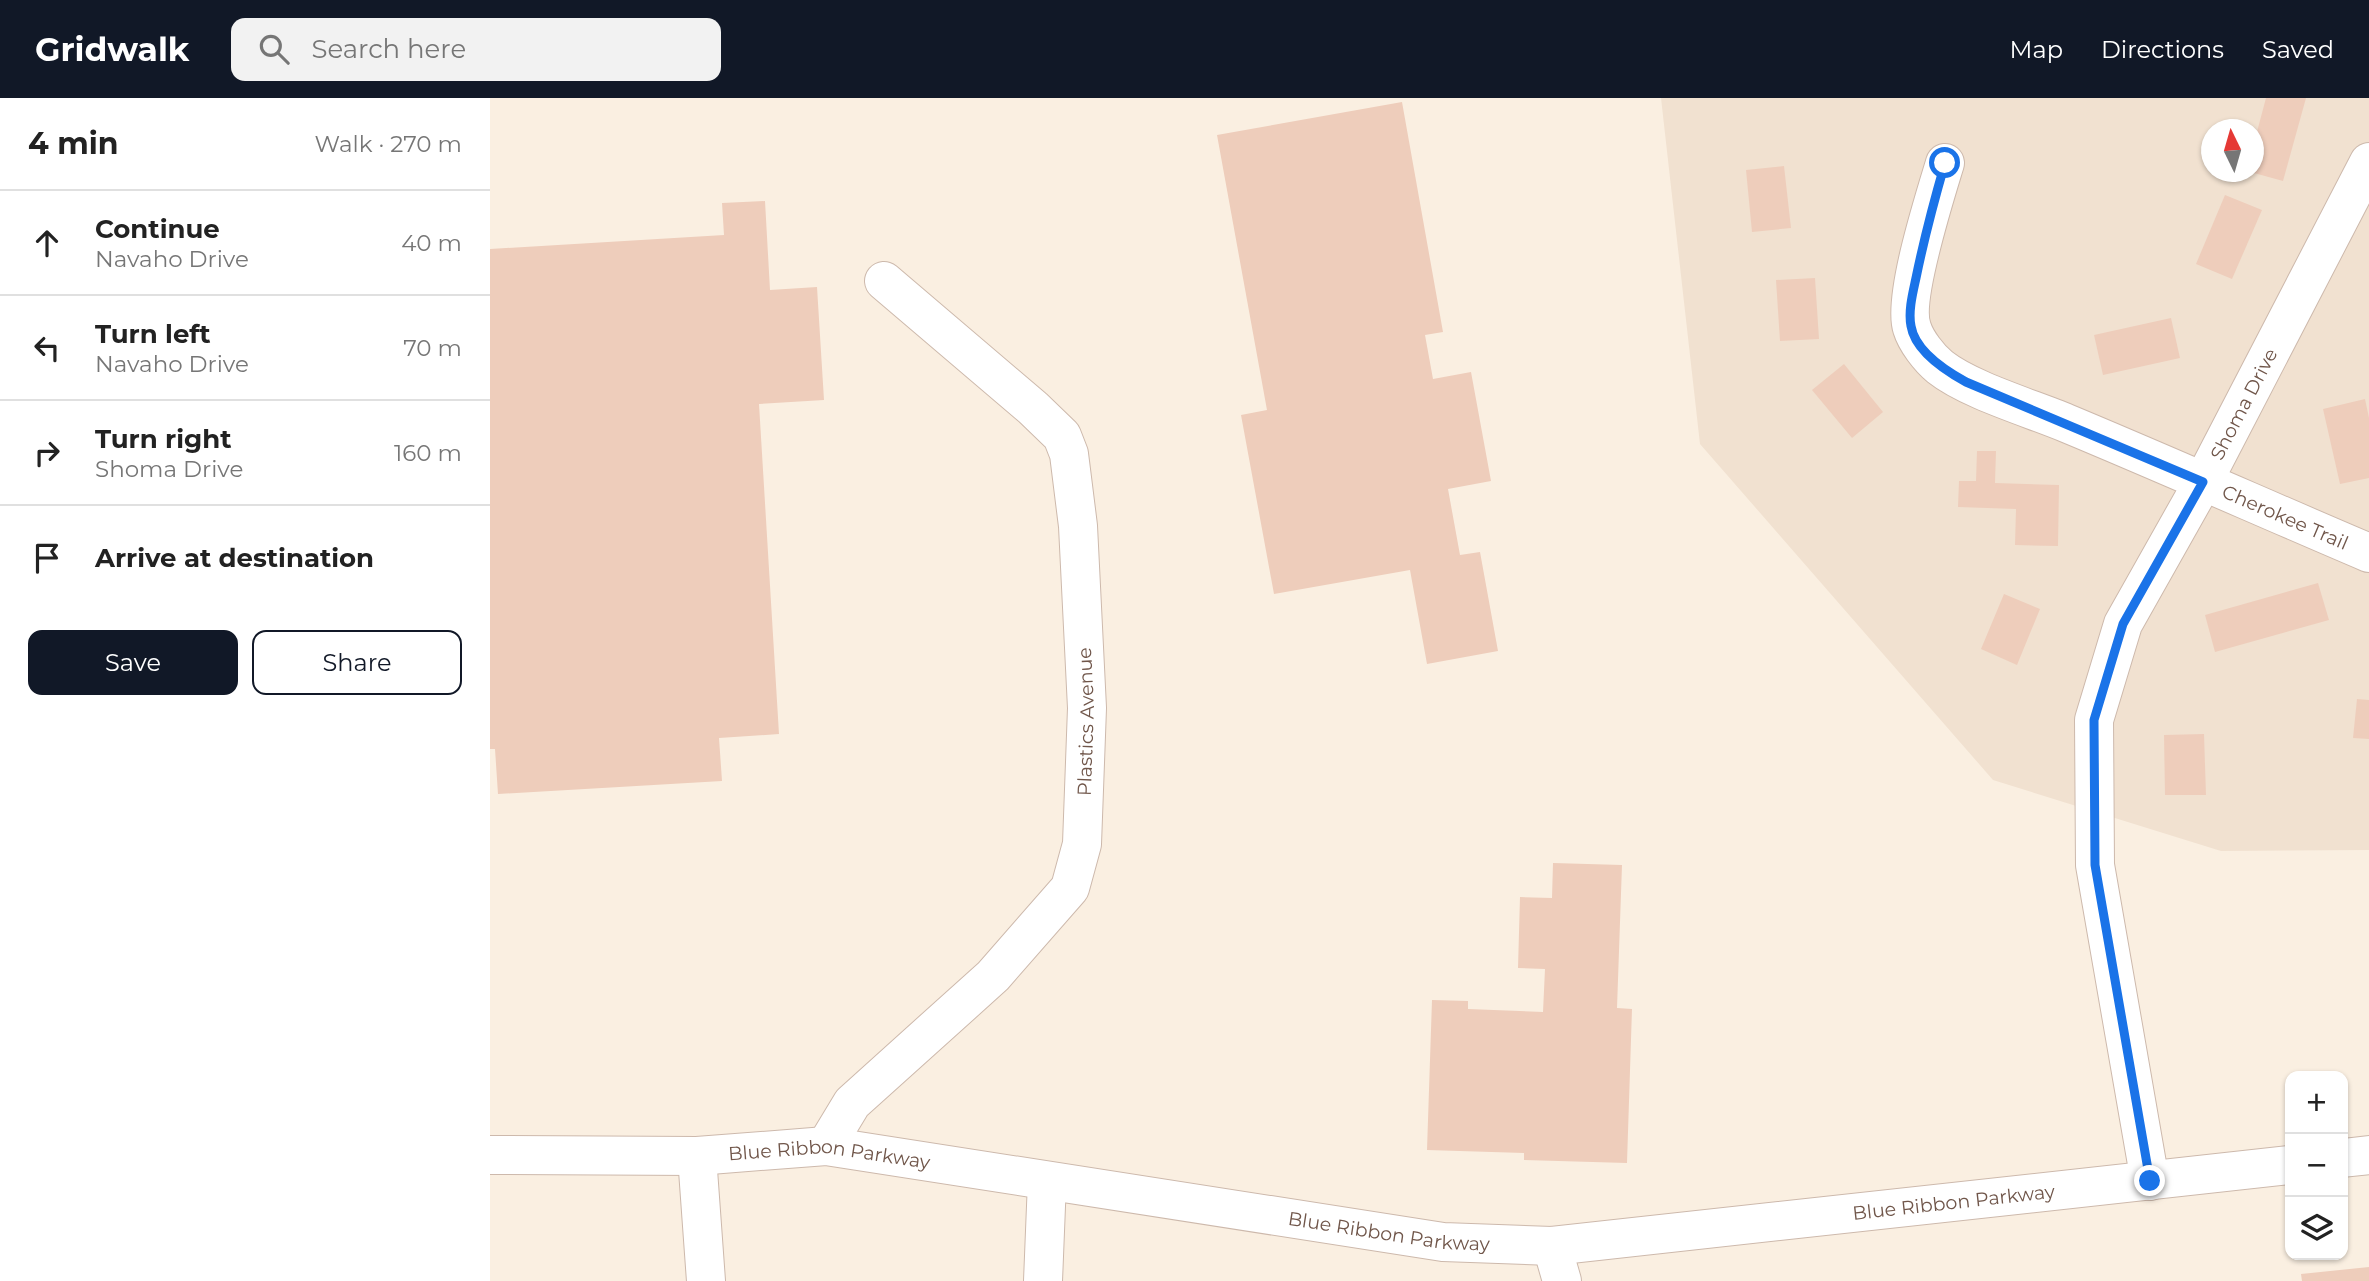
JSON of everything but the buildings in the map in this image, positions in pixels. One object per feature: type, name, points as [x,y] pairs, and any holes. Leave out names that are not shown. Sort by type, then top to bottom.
[{"type":"street","name":"Shoma Drive","points":[[2150,1181],[2095,865],[2094,720],[2123,624],[2203,482],[2369,162]]},
{"type":"street","name":"Cherokee Trail","points":[[1945,163],[1926,228],[1912,298],[1910,326],[1916,338],[1939,366],[1966,382],[2369,553]]},
{"type":"street","name":"Plastics Avenue","points":[[826,1146],[852,1102],[993,976],[1070,888],[1082,844],[1087,708],[1079,526],[1069,454],[1062,436],[1033,408],[884,281]]},
{"type":"street","name":"Blue Ribbon Parkway","points":[[490,1155],[697,1156],[826,1146],[1443,1242],[1557,1264],[2285,1165]]},
{"type":"street","points":[[2348,1157],[2369,1155]]},
{"type":"street","points":[[697,1156],[706,1281]]},
{"type":"street","points":[[1044,1281],[1048,1181]]},
{"type":"shaded area","points":[[1661,98],[2369,98],[2369,850],[2221,851],[1993,780],[1700,444]]},
{"type":"route","points":[[1945,163],[1926,228],[1912,298],[1910,326],[1916,338],[1939,366],[1966,382],[2203,482],[2123,624],[2094,720],[2095,865],[2150,1181]]}]
